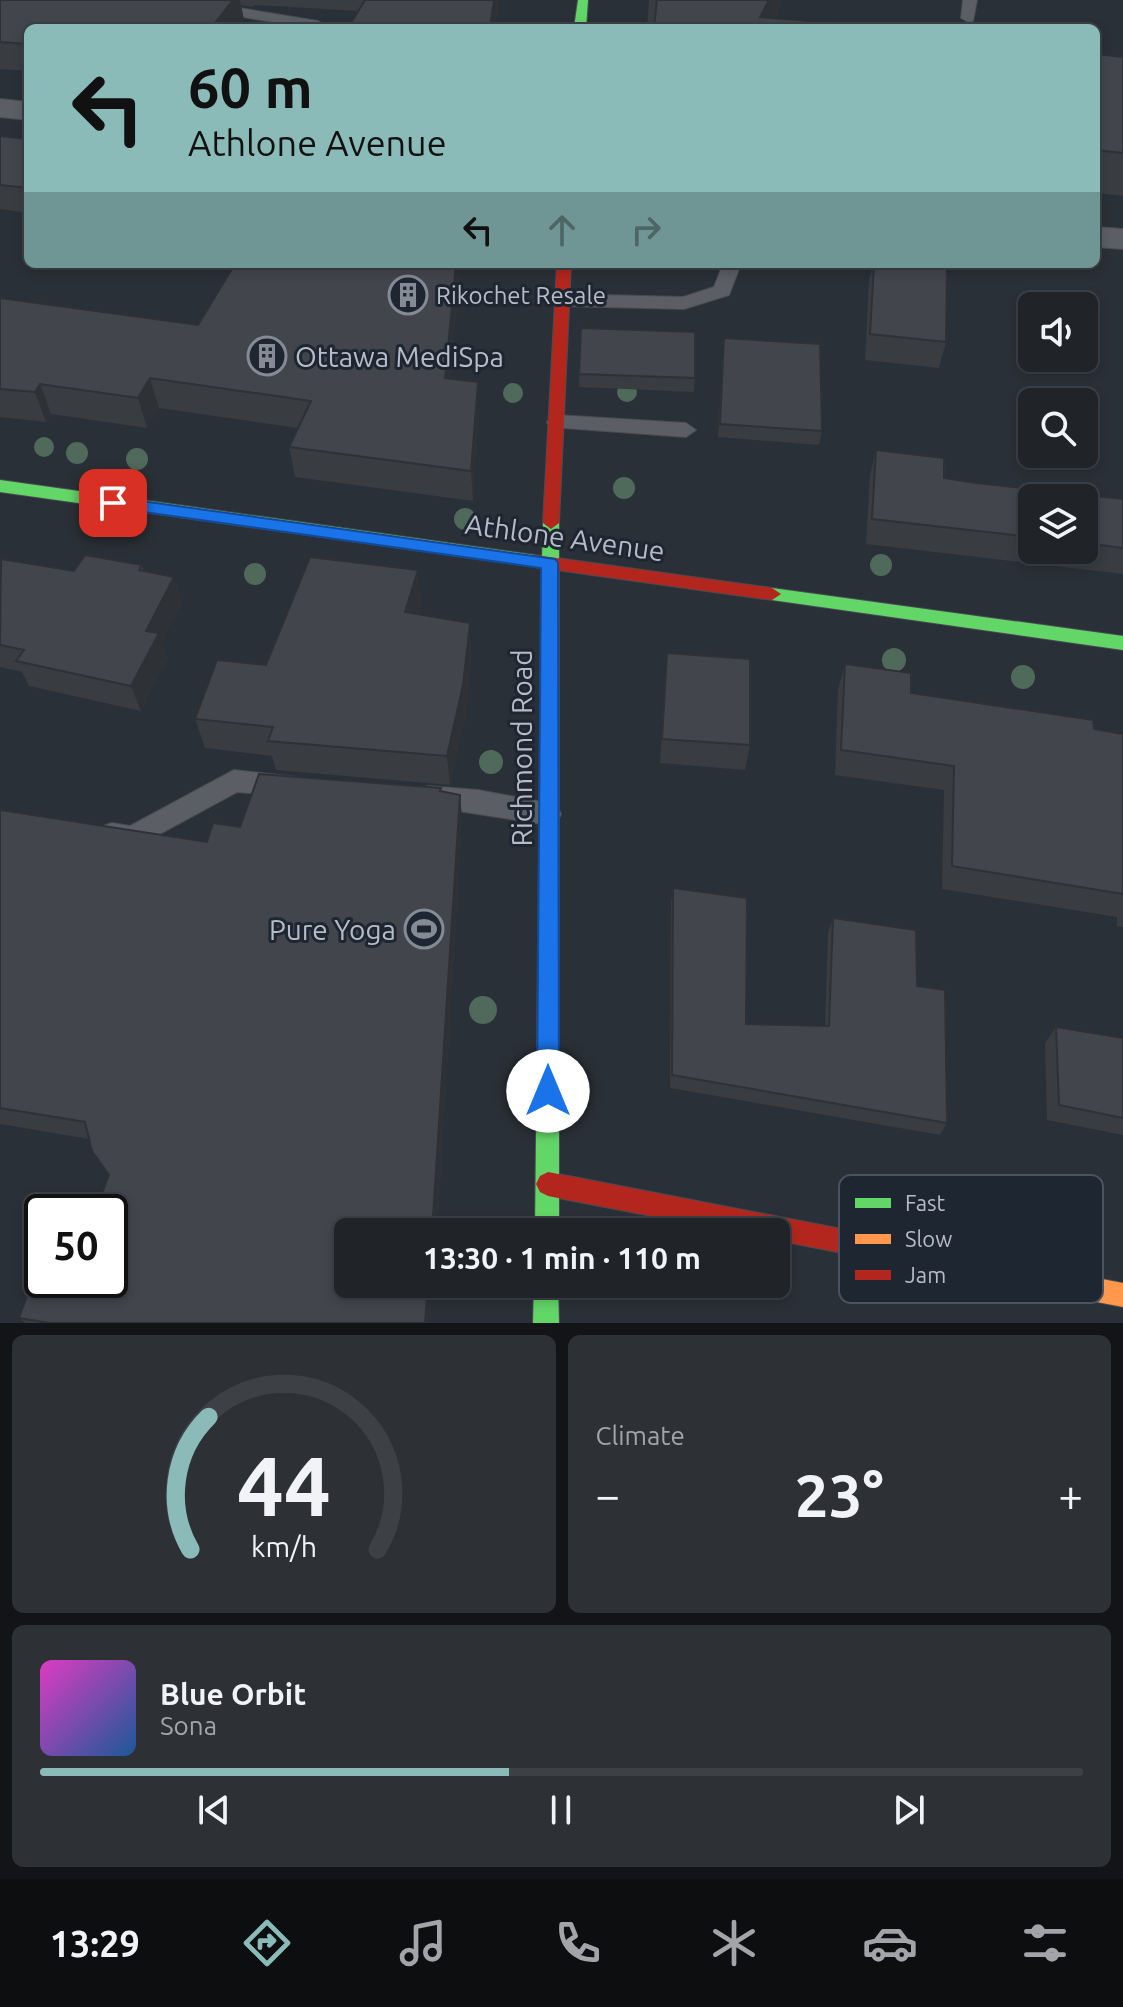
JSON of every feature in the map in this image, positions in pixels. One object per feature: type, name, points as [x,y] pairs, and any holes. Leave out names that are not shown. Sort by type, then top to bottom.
[{"type":"street","points":[[580,24],[583,0]]},
{"type":"street","points":[[0,108],[24,111]]},
{"type":"street","points":[[1100,237],[1123,239]]},
{"type":"street","name":"Richmond Road","points":[[547,1218],[549,563],[564,268]]},
{"type":"street","name":"Athlone Avenue","points":[[0,486],[1123,643]]},
{"type":"street","points":[[548,1184],[839,1240]]},
{"type":"street","points":[[1103,1291],[1123,1295]]},
{"type":"street","points":[[546,1298],[546,1323]]},
{"type":"lane","points":[[164,0],[312,24]]},
{"type":"lane","points":[[968,18],[970,0]]},
{"type":"lane","points":[[562,300],[684,303],[722,291],[731,268]]},
{"type":"lane","points":[[557,422],[686,430]]},
{"type":"lane","points":[[88,830],[132,838],[234,781],[310,787]]},
{"type":"lane","points":[[402,794],[478,801],[548,814]]},
{"type":"building","points":[[0,0],[233,0],[214,24],[24,24],[24,44],[0,42]]},
{"type":"building","points":[[365,0],[494,0],[491,24],[350,24]]},
{"type":"building","points":[[657,0],[769,0],[760,17],[848,24],[654,24]]},
{"type":"building","points":[[1100,54],[1123,57],[1123,153],[1100,150]]},
{"type":"building","points":[[0,136],[24,139],[24,188],[0,185]]},
{"type":"building","points":[[233,268],[456,268],[445,378],[478,382],[471,471],[289,447],[311,401],[150,378],[138,398],[40,384],[35,392],[0,389],[0,298],[198,325]]},
{"type":"building","points":[[874,268],[947,268],[946,342],[870,334]]},
{"type":"building","points":[[581,328],[695,332],[695,378],[579,374]]},
{"type":"building","points":[[724,338],[820,344],[822,431],[720,424]]},
{"type":"building","points":[[876,450],[944,458],[944,478],[1018,488],[1018,535],[872,519]]},
{"type":"building","points":[[1098,496],[1123,499],[1123,548],[1098,545]]},
{"type":"building","points":[[85,555],[142,565],[139,570],[174,577],[146,631],[159,633],[131,686],[16,661],[24,650],[0,645],[1,559],[74,571]]},
{"type":"building","points":[[310,557],[418,570],[405,612],[470,623],[463,685],[447,756],[268,741],[273,727],[195,719],[217,660],[266,665]]},
{"type":"building","points":[[667,653],[750,659],[750,745],[662,739]]},
{"type":"building","points":[[845,664],[911,673],[911,693],[1093,720],[1094,729],[1123,734],[1123,894],[952,866],[954,766],[841,750]]},
{"type":"building","points":[[259,774],[441,788],[440,791],[460,795],[433,1218],[334,1218],[334,1298],[427,1298],[425,1323],[49,1323],[19,1318],[26,1298],[128,1298],[128,1194],[102,1194],[109,1175],[92,1151],[85,1122],[0,1108],[0,810],[207,842],[213,823],[240,827]]},
{"type":"building","points":[[673,888],[747,898],[746,1024],[829,1026],[833,918],[916,930],[917,986],[945,990],[947,1123],[672,1075]]},
{"type":"building","points":[[1056,1027],[1123,1038],[1123,1118],[1059,1105]]},
{"type":"traffic: fast","points":[[580,24],[583,0]]},
{"type":"traffic: fast","points":[[0,486],[535,561]]},
{"type":"traffic: fast","points":[[547,1218],[551,523]]},
{"type":"traffic: fast","points":[[772,594],[1123,643]]},
{"type":"traffic: fast","points":[[546,1298],[546,1323]]},
{"type":"traffic: slow","points":[[1103,1291],[1123,1295]]},
{"type":"traffic: jam","points":[[551,523],[564,268]]},
{"type":"traffic: jam","points":[[535,561],[772,594]]},
{"type":"traffic: jam","points":[[548,1184],[839,1240]]},
{"type":"place","name":"Rikochet Resale","points":[[408,295]]},
{"type":"place","name":"Ottawa MediSpa","points":[[267,356]]},
{"type":"place","name":"Pure Yoga","points":[[424,929]]},
{"type":"route","points":[[113,503],[549,563],[548,1091]]}]
